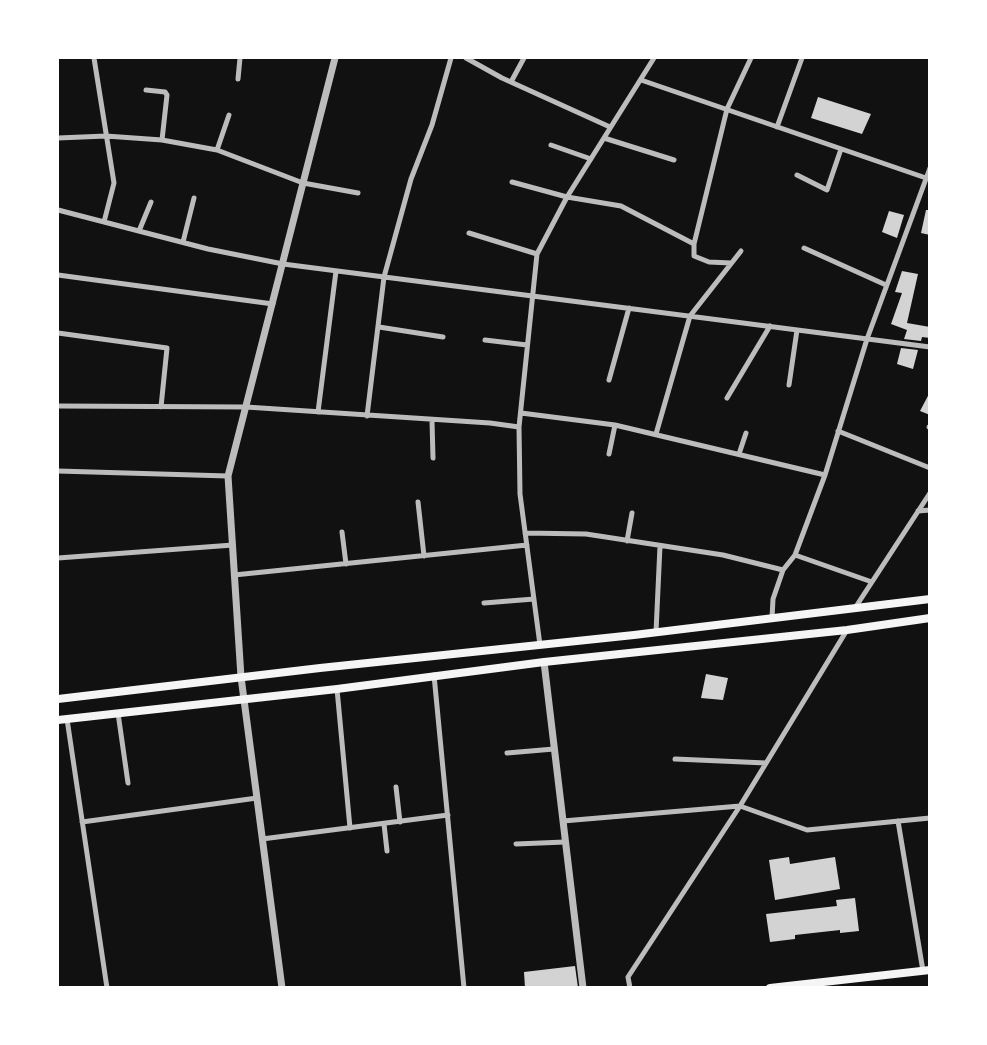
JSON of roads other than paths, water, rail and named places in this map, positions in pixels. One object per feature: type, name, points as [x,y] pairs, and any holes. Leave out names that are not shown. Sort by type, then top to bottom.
[{"type":"main road","points":[[58,699],[656,632],[930,599]]},
{"type":"main road","points":[[58,720],[337,689],[544,662],[847,630],[930,618]]},
{"type":"main road","points":[[540,645],[544,662]]},
{"type":"main road","points":[[770,988],[926,970]]},
{"type":"street","points":[[94,58],[114,183],[104,222]]},
{"type":"street","points":[[238,78],[240,58]]},
{"type":"street","points":[[282,988],[241,677],[228,476],[335,58]]},
{"type":"street","points":[[367,416],[384,277],[411,179],[432,125],[451,58]]},
{"type":"street","points":[[466,58],[510,82],[610,127]]},
{"type":"street","points":[[510,82],[524,58]]},
{"type":"street","points":[[540,645],[520,494],[519,427],[531,296],[537,254],[567,197],[654,58]]},
{"type":"street","points":[[732,263],[709,262],[694,256],[694,244],[727,109],[751,58]]},
{"type":"street","points":[[777,126],[802,58]]},
{"type":"street","points":[[641,80],[926,178]]},
{"type":"street","points":[[146,90],[165,92],[167,95],[162,140]]},
{"type":"street","points":[[217,150],[229,115]]},
{"type":"street","points":[[58,138],[106,136],[162,140],[217,150],[303,183],[358,193]]},
{"type":"street","points":[[604,138],[674,160]]},
{"type":"street","points":[[551,145],[591,159]]},
{"type":"street","points":[[797,175],[827,190],[841,149]]},
{"type":"street","points":[[772,618],[773,599],[782,570],[796,555],[825,475],[866,338],[930,168]]},
{"type":"street","points":[[512,182],[567,197],[621,206],[694,244]]},
{"type":"street","points":[[183,242],[194,198]]},
{"type":"street","points":[[139,231],[151,202]]},
{"type":"street","points":[[58,210],[183,242],[283,264],[930,346]]},
{"type":"street","points":[[469,233],[537,254]]},
{"type":"street","points":[[804,248],[886,285]]},
{"type":"street","points":[[656,434],[690,316],[741,251]]},
{"type":"street","points":[[318,412],[336,271]]},
{"type":"street","points":[[58,275],[272,304]]},
{"type":"street","points":[[609,380],[629,308]]},
{"type":"street","points":[[727,398],[770,326]]},
{"type":"street","points":[[379,328],[443,337]]},
{"type":"street","points":[[789,385],[797,330]]},
{"type":"street","points":[[58,334],[167,348],[161,407]]},
{"type":"street","points":[[485,340],[527,345]]},
{"type":"street","points":[[58,406],[246,407],[432,421],[490,423],[519,427]]},
{"type":"street","points":[[521,413],[615,424],[825,475]]},
{"type":"street","points":[[432,421],[433,458]]},
{"type":"street","points":[[609,454],[615,424]]},
{"type":"street","points":[[838,431],[930,468]]},
{"type":"street","points":[[739,454],[746,433]]},
{"type":"street","points":[[58,471],[228,476]]},
{"type":"street","points":[[854,608],[930,493]]},
{"type":"street","points":[[418,502],[424,556]]},
{"type":"street","points":[[918,511],[930,510]]},
{"type":"street","points":[[627,541],[632,513]]},
{"type":"street","points":[[342,532],[346,564]]},
{"type":"street","points":[[525,533],[586,534],[723,555],[782,570]]},
{"type":"street","points":[[58,558],[233,545]]},
{"type":"street","points":[[234,575],[527,545]]},
{"type":"street","points":[[656,632],[660,546]]},
{"type":"street","points":[[796,555],[872,582]]},
{"type":"street","points":[[484,603],[534,599]]},
{"type":"street","points":[[630,988],[628,977],[740,806],[847,630]]},
{"type":"street","points":[[544,662],[583,988]]},
{"type":"street","points":[[434,675],[464,988]]},
{"type":"street","points":[[337,689],[350,828]]},
{"type":"street","points":[[118,713],[128,783]]},
{"type":"street","points":[[67,719],[107,988]]},
{"type":"street","points":[[507,753],[554,749]]},
{"type":"street","points":[[675,759],[766,764]]},
{"type":"street","points":[[396,787],[400,822]]},
{"type":"street","points":[[82,822],[257,798]]},
{"type":"street","points":[[563,821],[740,806],[807,830],[930,818]]},
{"type":"street","points":[[262,839],[448,816]]},
{"type":"street","points":[[898,821],[926,970]]},
{"type":"street","points":[[384,824],[387,851]]},
{"type":"street","points":[[516,844],[565,842]]}]
